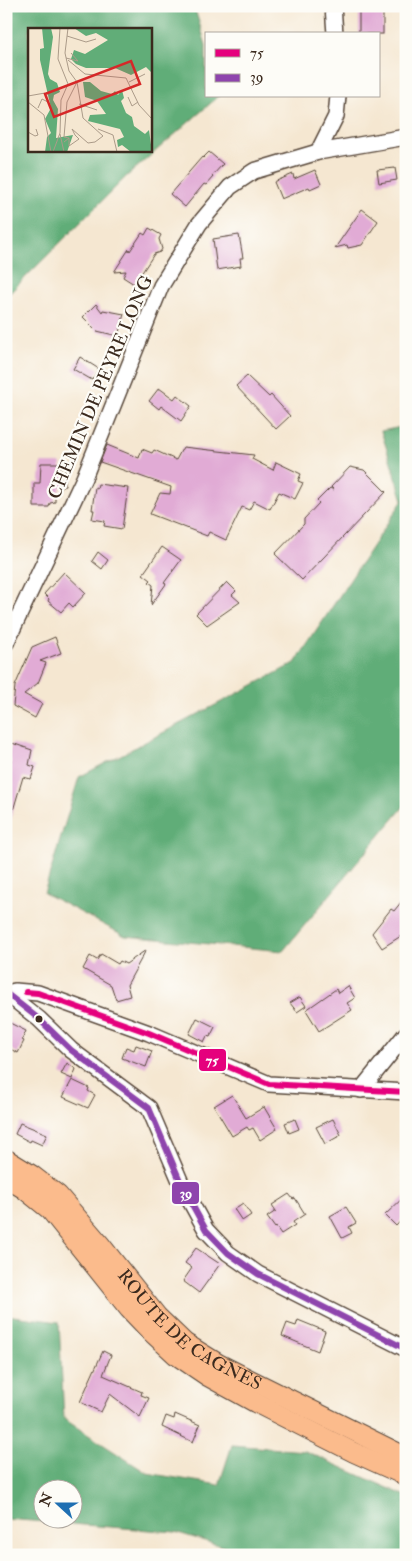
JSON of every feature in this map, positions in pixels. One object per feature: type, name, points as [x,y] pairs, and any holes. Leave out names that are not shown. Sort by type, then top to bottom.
[{"type":"main road","name":"ROUTE DE CAGNES","points":[[6,1159],[32,1175],[58,1195],[157,1316],[185,1343],[250,1380],[406,1457]]},
{"type":"main road","name":"ROUTE DE CAGNES","points":[[6,1178],[24,1189],[50,1210],[129,1310],[176,1355],[208,1376],[256,1403],[353,1452],[406,1476]]},
{"type":"street","points":[[333,6],[335,32]]},
{"type":"street","points":[[318,152],[336,116],[338,98]]},
{"type":"street","name":"CHEMIN DE PEYRE LONG","points":[[6,643],[84,478],[161,286],[199,224],[230,187],[254,171],[318,152],[406,137]]},
{"type":"street","points":[[6,993],[14,991],[38,993],[149,1033],[269,1084],[406,1092]]},
{"type":"street","points":[[6,993],[39,1020],[70,1050],[149,1108],[184,1190],[197,1214],[206,1230],[228,1253],[258,1274],[406,1350]]},
{"type":"street","points":[[361,1090],[406,1034]]},
{"type":"green space","points":[[6,6],[194,6],[205,42],[205,98],[217,98],[127,176],[6,297]]},
{"type":"green space","points":[[406,426],[406,804],[283,951],[125,936],[44,893],[79,777],[295,663],[403,500],[381,431]]},
{"type":"green space","points":[[6,1315],[59,1322],[64,1419],[147,1473],[219,1485],[232,1445],[305,1451],[406,1496],[406,1555],[251,1555],[175,1532],[82,1525],[82,1478],[32,1478],[32,1521],[6,1519]]},
{"type":"building","points":[[359,6],[383,6],[383,34],[380,34],[380,32],[359,32]]},
{"type":"building","points":[[209,152],[223,164],[185,207],[170,194],[202,157]]},
{"type":"building","points":[[395,168],[397,180],[379,183],[377,170]]},
{"type":"building","points":[[315,170],[321,184],[281,199],[274,182],[293,174],[294,179]]},
{"type":"building","points":[[362,209],[378,221],[362,245],[348,248],[347,245],[335,248]]},
{"type":"building","points":[[149,228],[161,235],[159,239],[162,249],[154,254],[134,284],[123,277],[126,271],[114,272],[129,249],[130,251],[142,233],[145,235]]},
{"type":"building","points":[[239,235],[243,258],[240,258],[241,266],[217,270],[213,239]]},
{"type":"building","points":[[96,304],[102,312],[103,310],[124,314],[118,336],[97,331],[83,317]]},
{"type":"building","points":[[80,357],[99,369],[92,380],[73,369]]},
{"type":"building","points":[[247,376],[269,397],[271,395],[290,416],[276,429],[236,386]]},
{"type":"building","points":[[159,388],[174,399],[177,395],[191,406],[181,421],[161,406],[159,409],[149,401]]},
{"type":"building","points":[[107,445],[139,458],[142,449],[152,453],[154,450],[176,460],[183,447],[254,455],[252,459],[273,470],[276,462],[301,474],[298,481],[303,483],[295,499],[279,492],[270,509],[254,501],[249,510],[242,507],[226,540],[209,532],[207,536],[150,514],[160,493],[170,494],[171,487],[100,462]]},
{"type":"building","points":[[41,463],[61,463],[61,468],[65,467],[65,486],[61,486],[58,494],[55,496],[55,502],[50,503],[49,507],[34,507],[34,483],[40,483]]},
{"type":"building","points":[[350,467],[364,470],[386,492],[302,580],[275,554],[304,524],[304,519],[319,503],[317,501],[330,488],[334,490],[331,487]]},
{"type":"building","points":[[98,484],[128,488],[122,529],[104,526],[105,521],[92,519],[95,487],[97,488]]},
{"type":"building","points":[[162,547],[181,560],[151,605],[153,585],[149,582],[151,580],[143,574]]},
{"type":"building","points":[[98,552],[108,560],[102,569],[92,561]]},
{"type":"building","points":[[64,572],[86,593],[73,607],[69,603],[61,612],[48,601],[49,599],[44,594]]},
{"type":"building","points":[[227,582],[236,591],[232,595],[240,602],[207,625],[196,614]]},
{"type":"building","points":[[55,637],[61,653],[40,661],[46,663],[38,683],[24,694],[42,704],[35,718],[13,706],[15,686],[32,647]]},
{"type":"building","points":[[12,743],[32,750],[29,765],[35,767],[31,779],[23,777],[9,824],[6,823],[6,773],[11,760],[7,758]]},
{"type":"building","points":[[406,896],[406,931],[382,948],[372,933],[391,909],[394,911]]},
{"type":"building","points":[[146,950],[127,985],[130,996],[116,1000],[111,985],[83,969],[90,956],[97,960],[101,954],[118,964],[120,961],[126,964]]},
{"type":"building","points":[[348,986],[355,998],[347,1003],[352,1010],[319,1031],[306,1010],[336,989],[338,993]]},
{"type":"building","points":[[300,997],[306,1006],[297,1012],[290,1003]]},
{"type":"building","points":[[197,1018],[215,1027],[210,1037],[207,1036],[204,1042],[189,1034]]},
{"type":"building","points":[[6,1021],[26,1031],[22,1040],[24,1041],[18,1053],[6,1047]]},
{"type":"building","points":[[136,1045],[152,1051],[146,1067],[122,1058],[126,1047],[134,1050]]},
{"type":"building","points":[[67,1063],[76,1069],[72,1079],[61,1074]]},
{"type":"building","points":[[72,1080],[89,1088],[88,1091],[95,1095],[88,1108],[63,1097]]},
{"type":"building","points":[[232,1095],[246,1118],[264,1107],[277,1129],[260,1140],[253,1128],[249,1130],[247,1127],[232,1136],[214,1106]]},
{"type":"building","points":[[295,1119],[299,1129],[289,1133],[285,1123]]},
{"type":"building","points":[[333,1119],[341,1135],[325,1144],[316,1127]]},
{"type":"building","points":[[20,1123],[47,1134],[42,1145],[31,1140],[30,1142],[15,1134]]},
{"type":"building","points":[[289,1194],[293,1199],[295,1198],[305,1214],[293,1222],[295,1225],[281,1234],[267,1217],[276,1211],[272,1205]]},
{"type":"building","points":[[406,1195],[406,1215],[396,1226],[385,1215]]},
{"type":"building","points":[[243,1203],[251,1215],[242,1221],[234,1209]]},
{"type":"building","points":[[346,1207],[356,1223],[349,1227],[352,1233],[342,1238],[330,1216]]},
{"type":"building","points":[[196,1248],[220,1264],[199,1293],[183,1281],[192,1268],[185,1263]]},
{"type":"building","points":[[298,1320],[325,1331],[318,1351],[282,1336],[287,1323],[296,1326]]},
{"type":"building","points":[[103,1351],[111,1355],[103,1375],[142,1392],[141,1395],[149,1398],[140,1417],[110,1394],[101,1412],[80,1402]]},
{"type":"building","points":[[175,1414],[200,1425],[193,1442],[162,1427],[166,1416],[174,1419]]},
{"type":"transit line","name":"75","points":[[26,992],[38,993],[149,1033],[269,1084],[406,1092]]},
{"type":"transit line","name":"39","points":[[6,993],[39,1019],[71,1050],[149,1108],[184,1190],[206,1230],[228,1253],[258,1274],[406,1349]]}]
